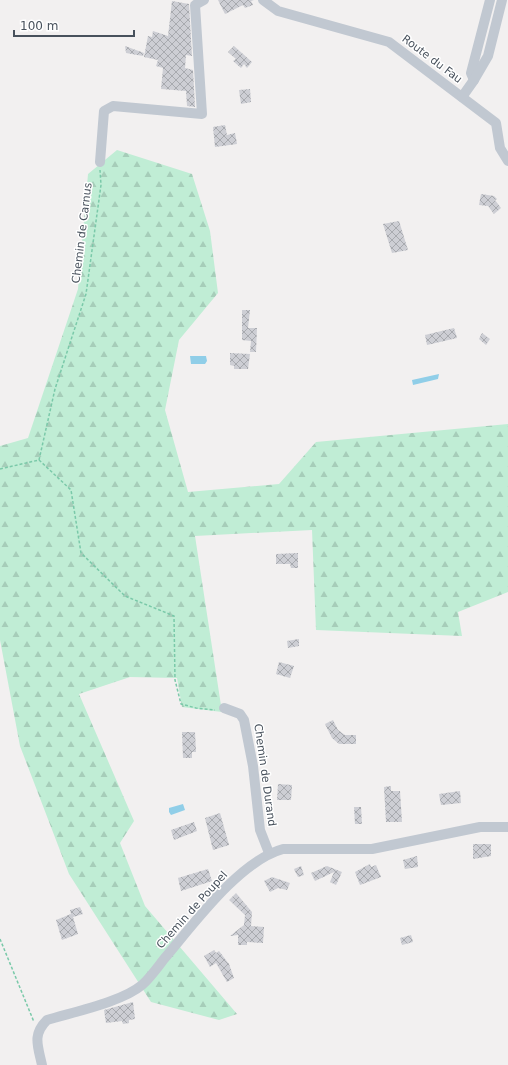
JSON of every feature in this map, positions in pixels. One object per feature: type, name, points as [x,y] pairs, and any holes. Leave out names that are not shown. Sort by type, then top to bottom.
[{"type":"street","points":[[100,162],[104,111],[112,106],[202,114],[195,5],[204,0]]},
{"type":"street","name":"Route du Fau","points":[[264,0],[278,11],[389,42],[496,123],[500,148],[508,161]]},
{"type":"street","points":[[474,80],[471,73],[490,0]]},
{"type":"street","points":[[462,97],[488,56],[502,0]]},
{"type":"street","name":"Chemin de Durand","points":[[224,708],[240,714],[244,720],[253,766],[260,830],[269,853]]},
{"type":"street","name":"Chemin de Poupel","points":[[38,1032],[47,1020],[112,1001],[141,986],[209,906],[239,876],[269,853],[283,849],[372,849],[480,827],[508,827]]},
{"type":"street","points":[[38,1032],[37,1039],[42,1065]]},
{"type":"path","name":"Chemin de Carnus","points":[[39,460],[55,389],[86,294],[101,185],[100,162]]},
{"type":"path","points":[[0,469],[39,460],[72,490],[80,553],[125,596],[174,616],[175,680],[181,704],[196,708],[220,710],[224,708]]},
{"type":"path","points":[[0,939],[38,1032]]},
{"type":"green space","points":[[117,150],[192,174],[210,231],[218,293],[179,340],[165,410],[188,492],[279,484],[316,442],[508,424],[508,592],[458,612],[462,636],[316,630],[312,530],[195,536],[222,712],[182,707],[177,678],[130,677],[79,694],[134,821],[120,843],[145,906],[237,1014],[219,1020],[151,1002],[69,874],[20,746],[0,640],[0,446],[28,438],[78,289],[88,174]]},
{"type":"water","points":[[190,356],[206,356],[207,361],[205,364],[191,364]]},
{"type":"water","points":[[439,374],[438,379],[413,385],[412,380]]},
{"type":"water","points":[[183,804],[185,810],[171,815],[169,808]]},
{"type":"building","points":[[218,0],[254,0],[251,1],[253,5],[245,8],[243,5],[225,14]]},
{"type":"building","points":[[172,1],[189,4],[192,56],[186,55],[185,68],[193,70],[195,107],[187,106],[186,91],[161,89],[163,68],[156,66],[158,60],[144,57],[148,36],[152,37],[153,31],[168,36]]},
{"type":"building","points":[[125,46],[144,53],[143,56],[126,53]]},
{"type":"building","points":[[234,46],[252,62],[247,68],[244,64],[241,68],[233,61],[236,59],[228,52]]},
{"type":"building","points":[[250,89],[251,102],[241,104],[239,90]]},
{"type":"building","points":[[225,125],[227,135],[235,133],[237,144],[215,147],[213,127]]},
{"type":"building","points":[[481,194],[494,196],[501,208],[494,214],[488,206],[479,205]]},
{"type":"building","points":[[399,221],[408,250],[392,253],[383,224]]},
{"type":"building","points":[[242,310],[250,310],[248,328],[257,328],[256,352],[250,352],[251,341],[242,340]]},
{"type":"building","points":[[454,328],[457,338],[427,345],[425,335]]},
{"type":"building","points":[[482,333],[490,339],[486,345],[479,339]]},
{"type":"building","points":[[230,353],[250,354],[248,369],[234,369],[234,366],[230,365]]},
{"type":"building","points":[[298,553],[298,568],[291,568],[290,564],[276,564],[276,554]]},
{"type":"building","points":[[299,639],[299,646],[288,648],[287,641]]},
{"type":"building","points":[[279,662],[294,666],[290,678],[276,674]]},
{"type":"building","points":[[333,720],[338,730],[345,735],[356,735],[356,744],[339,744],[332,738],[325,724]]},
{"type":"building","points":[[182,732],[195,732],[196,752],[192,752],[192,758],[183,758]]},
{"type":"building","points":[[278,784],[292,785],[291,800],[277,800]]},
{"type":"building","points":[[391,786],[391,791],[400,791],[402,822],[386,822],[384,787]]},
{"type":"building","points":[[460,791],[461,803],[441,805],[439,794]]},
{"type":"building","points":[[354,807],[361,807],[362,824],[355,824]]},
{"type":"building","points":[[220,813],[229,845],[213,850],[205,818]]},
{"type":"building","points":[[194,822],[197,831],[174,840],[171,830]]},
{"type":"building","points":[[473,844],[491,844],[491,856],[473,859]]},
{"type":"building","points":[[417,856],[418,867],[405,869],[403,860]]},
{"type":"building","points":[[370,864],[371,867],[376,865],[381,877],[360,885],[355,872]]},
{"type":"building","points":[[301,866],[304,875],[298,877],[294,869]]},
{"type":"building","points":[[327,866],[342,872],[336,885],[330,882],[334,872],[315,881],[311,873]]},
{"type":"building","points":[[208,869],[212,881],[181,891],[178,878]]},
{"type":"building","points":[[272,877],[290,883],[287,890],[278,888],[270,892],[264,881]]},
{"type":"building","points":[[236,893],[252,912],[251,926],[264,927],[263,943],[247,942],[247,945],[238,945],[238,935],[230,936],[244,925],[245,915],[229,900]]},
{"type":"building","points":[[80,907],[83,914],[73,917],[78,934],[62,940],[56,920],[71,914],[70,910]]},
{"type":"building","points":[[411,935],[413,942],[402,945],[400,938]]},
{"type":"building","points":[[214,950],[216,953],[219,951],[229,964],[234,978],[227,982],[216,963],[210,967],[204,956]]},
{"type":"building","points":[[133,1002],[135,1019],[129,1020],[129,1023],[123,1024],[122,1021],[106,1023],[104,1010]]}]
